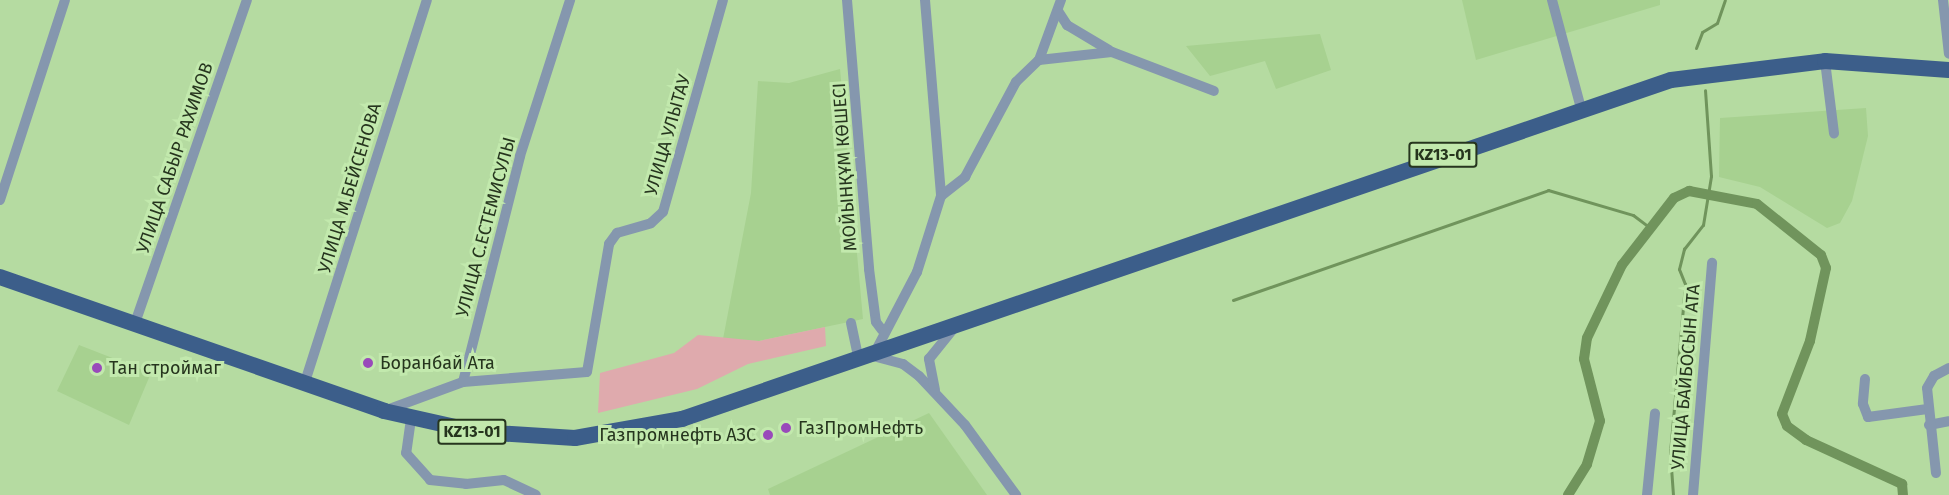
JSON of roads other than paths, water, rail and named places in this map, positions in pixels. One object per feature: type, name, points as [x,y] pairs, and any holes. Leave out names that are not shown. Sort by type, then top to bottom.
[{"type":"highway","name":"KZ13-01","points":[[0,277],[304,386],[411,419],[517,438],[617,433],[682,418],[866,358],[1581,108],[1703,74],[1825,61],[1949,70]]},
{"type":"street","points":[[0,200],[65,0]]},
{"type":"street","name":"УЛИЦА САБЫР РАХИМОВ","points":[[134,326],[247,0]]},
{"type":"street","name":"УЛИЦА М.БЕЙСЕНОВА","points":[[304,386],[427,0]]},
{"type":"street","name":"УЛИЦА С.ЕСТЕМИСУЛЫ","points":[[463,382],[520,156],[570,0]]},
{"type":"street","name":"УЛИЦА УЛЫТАУ","points":[[463,382],[581,375],[590,369],[609,244],[617,232],[651,223],[663,212],[723,0]]},
{"type":"street","name":"МОЙЫНҚҰМ КӨШЕСІ","points":[[847,0],[869,269],[876,322],[882,330]]},
{"type":"street","points":[[866,358],[917,272],[941,196],[925,0]]},
{"type":"street","points":[[1552,0],[1581,108]]},
{"type":"street","points":[[1943,0],[1949,54]]},
{"type":"street","points":[[941,196],[965,177],[1016,82],[1039,60],[1060,5]]},
{"type":"street","points":[[1060,5],[1067,25],[1112,52],[1214,91]]},
{"type":"street","points":[[1039,60],[1112,52]]},
{"type":"street","points":[[1825,61],[1834,133]]},
{"type":"street","name":"УЛИЦА БАЙБОСЫН АТА","points":[[1693,495],[1712,262]]},
{"type":"street","points":[[851,323],[866,358]]},
{"type":"street","points":[[936,393],[929,359],[953,329]]},
{"type":"street","points":[[866,358],[903,364],[936,393],[1016,495]]},
{"type":"street","points":[[1936,473],[1923,388],[1934,376],[1949,368]]},
{"type":"street","points":[[1865,379],[1863,404],[1868,417],[1927,409]]},
{"type":"street","points":[[384,411],[463,382]]},
{"type":"street","points":[[1647,495],[1655,413]]},
{"type":"street","points":[[411,419],[406,453],[408,464],[438,484],[496,479],[536,495]]},
{"type":"street","points":[[1929,425],[1949,421]]},
{"type":"waterway","points":[[1696,48],[1702,32],[1717,23],[1725,0]]},
{"type":"waterway","points":[[1673,495],[1670,453],[1685,284],[1679,269],[1684,249],[1703,225],[1711,176],[1705,90]]},
{"type":"waterway","points":[[1233,300],[1548,190],[1633,215],[1650,228]]},
{"type":"waterway","points":[[1568,495],[1587,464],[1600,421],[1584,359],[1587,338],[1622,265],[1674,198],[1689,191],[1757,204],[1821,255],[1826,268],[1810,341],[1782,414],[1787,426],[1806,440],[1902,484],[1903,495]]},
{"type":"place","name":"Боранбай Ата","points":[[368,363]]},
{"type":"place","name":"Тан строймаг","points":[[97,368]]},
{"type":"place","name":"ГазПромНефть","points":[[786,428]]},
{"type":"place","name":"Газпромнефть АЗС","points":[[768,435]]}]
